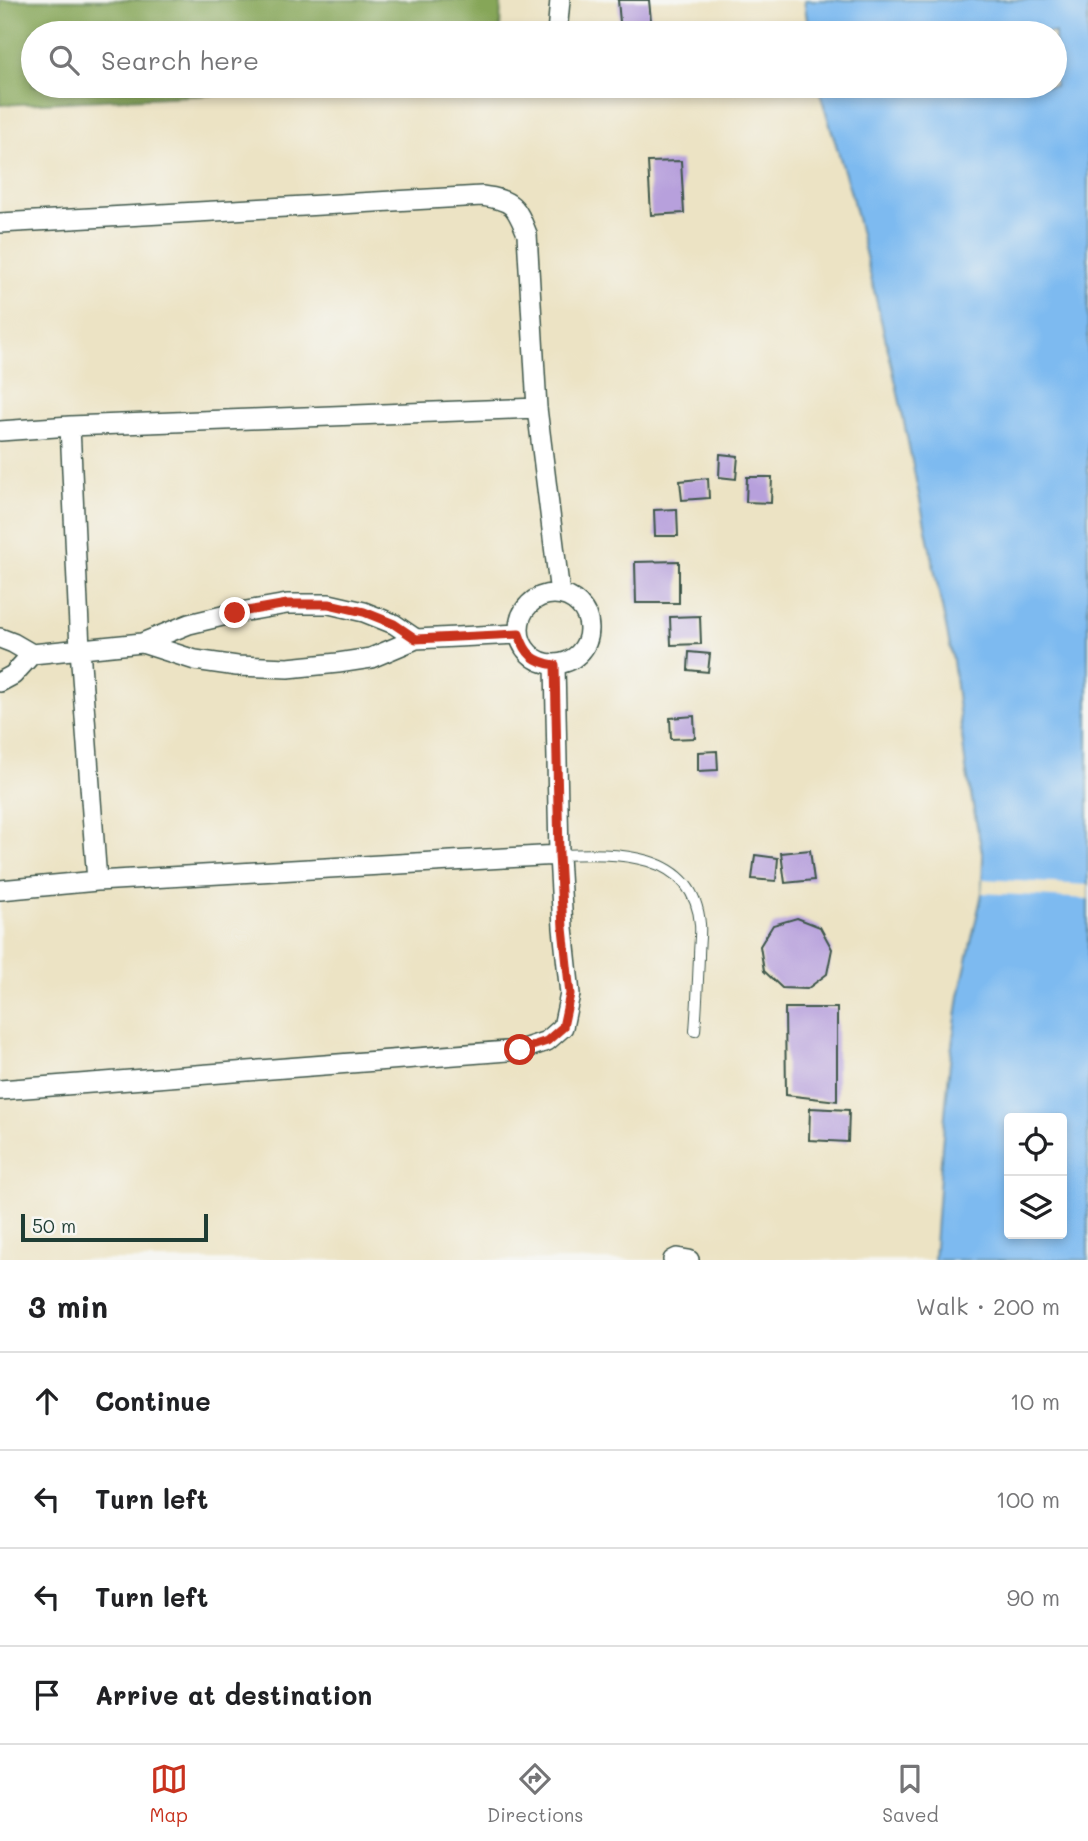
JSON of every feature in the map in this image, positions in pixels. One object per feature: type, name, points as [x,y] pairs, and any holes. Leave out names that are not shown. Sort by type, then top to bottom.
[{"type":"street","points":[[558,21],[560,0]]},
{"type":"street","points":[[0,223],[482,196],[503,198],[518,213],[527,234],[537,408],[560,594]]},
{"type":"street","points":[[0,431],[537,408]]},
{"type":"street","points":[[70,426],[80,649],[97,881]]},
{"type":"street","points":[[547,594],[560,594],[583,607],[590,632],[587,645],[579,655],[568,662],[555,665],[542,663],[531,656],[523,646],[519,621],[534,600],[547,594]]},
{"type":"street","points":[[0,638],[32,654],[142,643],[189,624],[235,613],[287,604],[329,604],[364,612],[394,624],[416,639]]},
{"type":"street","points":[[142,643],[195,660],[237,666],[288,668],[371,658],[416,639],[519,634]]},
{"type":"street","points":[[0,682],[13,675],[32,654]]},
{"type":"street","points":[[0,1090],[520,1050],[547,1041],[563,1027],[570,994],[559,855],[555,665]]},
{"type":"street","points":[[0,890],[97,881],[559,855]]},
{"type":"street","points":[[673,1260],[689,1260]]},
{"type":"lane","points":[[559,855],[639,857],[670,869],[687,885],[695,900],[700,924],[695,1031]]},
{"type":"green space","points":[[0,0],[501,0],[500,21],[21,21],[21,98],[144,98],[0,105]]},
{"type":"water","points":[[804,0],[1088,0],[1088,1260],[934,1260],[951,1052],[959,996],[982,893],[983,857],[966,769],[953,661],[897,388],[852,197],[822,98],[1067,98],[1067,21],[807,21]]},
{"type":"pier","points":[[983,879],[1088,885],[1088,899],[982,893]]},
{"type":"building","points":[[618,0],[649,0],[651,21],[620,21]]},
{"type":"building","points":[[681,161],[684,213],[651,215],[648,162]]},
{"type":"building","points":[[720,454],[738,456],[736,479],[719,477]]},
{"type":"building","points":[[747,477],[772,477],[771,503],[746,502]]},
{"type":"building","points":[[708,478],[709,498],[682,500],[680,481]]},
{"type":"building","points":[[677,509],[678,536],[655,536],[654,510]]},
{"type":"building","points":[[679,561],[679,603],[636,603],[635,562]]},
{"type":"building","points":[[700,616],[701,644],[671,645],[670,617]]},
{"type":"building","points":[[689,652],[710,654],[708,672],[688,670]]},
{"type":"building","points":[[694,716],[695,738],[671,739],[670,718]]},
{"type":"building","points":[[717,751],[718,770],[698,771],[698,752]]},
{"type":"building","points":[[810,850],[814,880],[785,883],[781,853]]},
{"type":"building","points":[[755,855],[778,858],[776,881],[752,879]]},
{"type":"building","points":[[797,918],[820,927],[832,949],[827,974],[807,989],[782,988],[764,971],[760,946],[773,925]]},
{"type":"building","points":[[785,1008],[837,1008],[837,1101],[786,1095]]},
{"type":"building","points":[[810,1108],[849,1110],[848,1142],[809,1140]]},
{"type":"route","points":[[235,613],[287,604],[329,604],[364,612],[394,624],[416,639],[519,634],[523,646],[531,656],[542,663],[555,665],[559,855],[570,994],[563,1027],[547,1041],[520,1050]]}]
